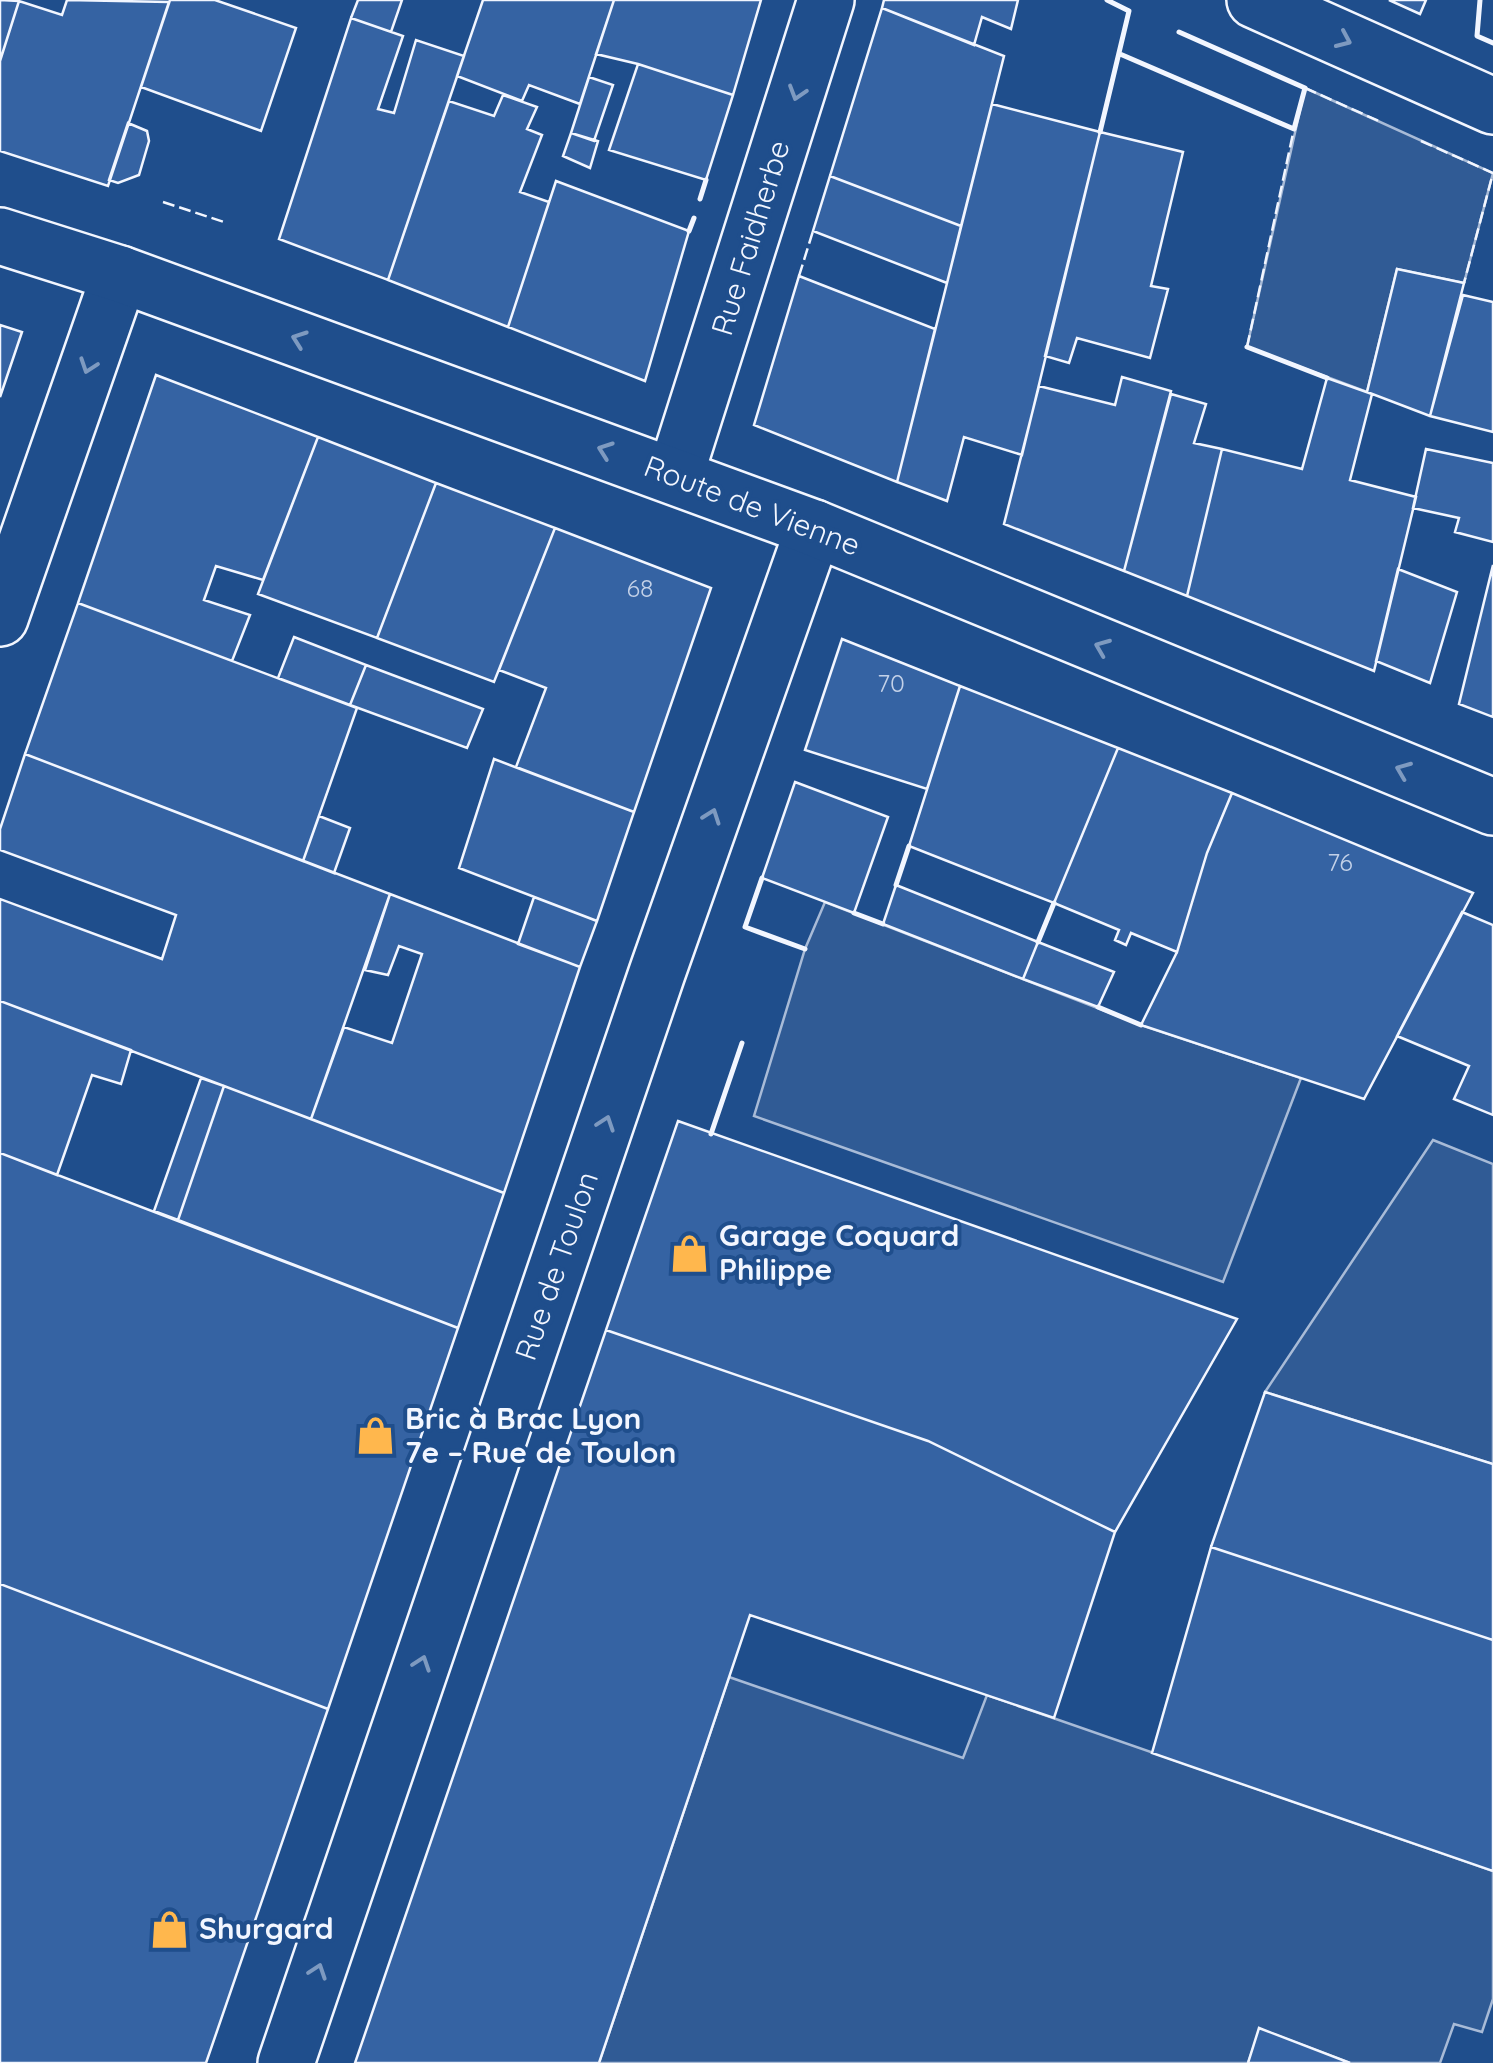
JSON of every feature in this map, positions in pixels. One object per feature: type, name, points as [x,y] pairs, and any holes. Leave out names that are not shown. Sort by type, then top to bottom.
[{"type":"street","name":"Rue Faidherbe","points":[[675,476],[826,0]]},
{"type":"street","points":[[1255,0],[1493,106]]},
{"type":"street","name":"Route de Vienne","points":[[0,236],[120,274],[814,528],[1493,807]]},
{"type":"street","points":[[0,618],[120,274]]},
{"type":"street","name":"Rue de Toulon","points":[[286,2063],[644,1010],[814,528]]},
{"type":"shaded area","points":[[1305,88],[1493,173],[1464,283],[1397,269],[1367,392],[1247,347]]},
{"type":"shaded area","points":[[825,902],[1141,1025],[1301,1078],[1223,1282],[754,1116],[805,949]]},
{"type":"shaded area","points":[[1433,1140],[1493,1164],[1493,1464],[1265,1392]]},
{"type":"shaded area","points":[[729,1677],[963,1758],[987,1695],[1493,1871],[1493,1999],[1482,2032],[1454,2024],[1440,2063],[1350,2063],[1260,2029],[1248,2063],[599,2063]]},
{"type":"building","points":[[0,0],[19,1],[0,61]]},
{"type":"building","points":[[67,0],[169,2],[108,186],[0,151],[0,61],[19,1],[62,15]]},
{"type":"building","points":[[170,0],[215,0],[296,28],[261,131],[141,87]]},
{"type":"building","points":[[358,0],[402,0],[391,32],[351,18]]},
{"type":"building","points":[[483,0],[614,0],[580,104],[529,85],[522,101],[457,76]]},
{"type":"building","points":[[614,0],[761,0],[733,95],[596,54]]},
{"type":"building","points":[[884,0],[1018,0],[1011,29],[982,17],[974,45],[882,8]]},
{"type":"building","points":[[1389,0],[1426,0],[1420,14]]},
{"type":"building","points":[[882,8],[1004,56],[961,226],[830,176]]},
{"type":"building","points":[[351,18],[403,36],[378,109],[394,113],[416,40],[464,56],[388,280],[279,239]]},
{"type":"building","points":[[638,64],[733,95],[706,180],[609,150]]},
{"type":"building","points":[[589,77],[613,85],[594,141],[571,133]]},
{"type":"building","points":[[503,95],[537,107],[527,129],[542,135],[520,192],[549,202],[508,327],[388,280],[449,101],[494,116]]},
{"type":"building","points":[[992,104],[1100,132],[1022,455],[964,437],[947,501],[897,482]]},
{"type":"building","points":[[128,123],[147,131],[149,141],[139,175],[118,183],[109,180]]},
{"type":"building","points":[[1100,132],[1183,152],[1151,286],[1168,289],[1150,358],[1077,338],[1069,363],[1045,356]]},
{"type":"building","points":[[571,133],[598,141],[590,168],[563,156]]},
{"type":"building","points":[[830,176],[961,226],[947,283],[813,231]]},
{"type":"building","points":[[556,181],[689,231],[645,381],[508,327]]},
{"type":"building","points":[[1397,269],[1464,283],[1430,416],[1367,392]]},
{"type":"building","points":[[799,276],[935,329],[897,482],[754,425]]},
{"type":"building","points":[[1463,295],[1493,302],[1493,432],[1430,416]]},
{"type":"building","points":[[0,325],[22,332],[0,397]]},
{"type":"building","points":[[156,375],[318,437],[263,580],[216,566],[204,600],[250,615],[232,661],[78,603]]},
{"type":"building","points":[[1122,377],[1171,391],[1124,571],[1004,524],[1039,386],[1115,405]]},
{"type":"building","points":[[1327,378],[1372,394],[1350,480],[1416,497],[1374,671],[1187,596],[1222,449],[1302,469]]},
{"type":"building","points":[[1171,394],[1206,404],[1194,443],[1222,449],[1187,596],[1124,571]]},
{"type":"building","points":[[318,437],[436,483],[377,638],[258,594]]},
{"type":"building","points":[[1426,449],[1493,463],[1493,542],[1455,532],[1459,518],[1413,508]]},
{"type":"building","points":[[436,483],[555,528],[494,682],[377,638]]},
{"type":"building","points":[[555,528],[711,588],[634,812],[516,767],[546,688],[499,670]]},
{"type":"building","points":[[1493,565],[1493,717],[1459,704]]},
{"type":"building","points":[[1398,569],[1457,592],[1430,683],[1376,661]]},
{"type":"building","points":[[78,603],[357,708],[303,861],[25,754]]},
{"type":"building","points":[[294,637],[366,665],[350,705],[278,678]]},
{"type":"building","points":[[842,639],[960,686],[927,789],[805,750]]},
{"type":"building","points":[[366,665],[483,709],[467,748],[350,705]]},
{"type":"building","points":[[960,686],[1118,748],[1054,903],[909,846]]},
{"type":"building","points":[[1118,748],[1232,793],[1207,853],[1177,952],[1131,933],[1126,945],[1115,940],[1119,930],[1054,903]]},
{"type":"building","points":[[25,754],[390,894],[311,1119],[0,1001],[0,899],[162,959],[176,915],[0,850],[0,829]]},
{"type":"building","points":[[494,759],[634,812],[597,921],[459,868]]},
{"type":"building","points":[[795,782],[888,817],[854,913],[762,878]]},
{"type":"building","points":[[1232,793],[1473,893],[1364,1099],[1141,1025],[1177,952],[1207,853]]},
{"type":"building","points":[[319,816],[350,828],[334,873],[303,861]]},
{"type":"building","points":[[896,885],[1038,942],[1023,979],[883,924]]},
{"type":"building","points":[[390,894],[580,967],[504,1193],[311,1119],[344,1027],[392,1043],[422,954],[399,946],[388,975],[365,970]]},
{"type":"building","points":[[534,897],[597,921],[580,967],[518,944]]},
{"type":"building","points":[[1462,912],[1493,925],[1493,1115],[1454,1099],[1469,1066],[1397,1036]]},
{"type":"building","points":[[1038,942],[1114,972],[1098,1007],[1023,979]]},
{"type":"building","points":[[0,1001],[131,1050],[121,1084],[92,1075],[57,1175],[0,1153]]},
{"type":"building","points":[[201,1078],[224,1086],[178,1220],[154,1211]]},
{"type":"building","points":[[224,1086],[504,1193],[458,1328],[178,1220]]},
{"type":"building","points":[[678,1121],[1237,1319],[1115,1532],[928,1441],[606,1330]]},
{"type":"building","points":[[0,1153],[458,1328],[328,1709],[0,1584]]},
{"type":"building","points":[[606,1330],[928,1441],[1115,1532],[1054,1718],[750,1615],[599,2063],[355,2063]]},
{"type":"building","points":[[1265,1392],[1493,1464],[1493,1640],[1211,1547]]},
{"type":"building","points":[[1211,1547],[1493,1640],[1493,1871],[1152,1753]]},
{"type":"building","points":[[0,1584],[328,1709],[206,2063],[0,2063]]},
{"type":"building","points":[[1259,2028],[1350,2063],[1248,2063]]},
{"type":"fence","points":[[1305,88],[1381,122]]},
{"type":"fence","points":[[1247,347],[1294,129]]},
{"type":"fence","points":[[1421,141],[1493,173],[1464,283]]},
{"type":"fence","points":[[163,202],[224,222]]},
{"type":"fence","points":[[799,276],[813,231]]},
{"type":"wall","points":[[1100,132],[1129,11],[1107,0]]},
{"type":"wall","points":[[1480,0],[1477,36],[1493,43]]},
{"type":"wall","points":[[1120,54],[1294,129],[1305,88],[1179,32]]},
{"type":"wall","points":[[700,199],[706,180]]},
{"type":"wall","points":[[689,231],[694,218]]},
{"type":"wall","points":[[1247,347],[1327,378]]},
{"type":"wall","points":[[896,885],[909,846]]},
{"type":"wall","points":[[762,878],[745,927],[805,949]]},
{"type":"wall","points":[[1038,942],[1054,903]]},
{"type":"wall","points":[[854,913],[883,924]]},
{"type":"wall","points":[[1098,1007],[1141,1025]]},
{"type":"wall","points":[[711,1134],[742,1043]]},
{"type":"place","name":"Garage Coquard Philippe","points":[[689,1253]]},
{"type":"place","name":"Bric à Brac Lyon 7e – Rue de Toulon","points":[[375,1436]]},
{"type":"place","name":"Shurgard","points":[[169,1929]]}]
